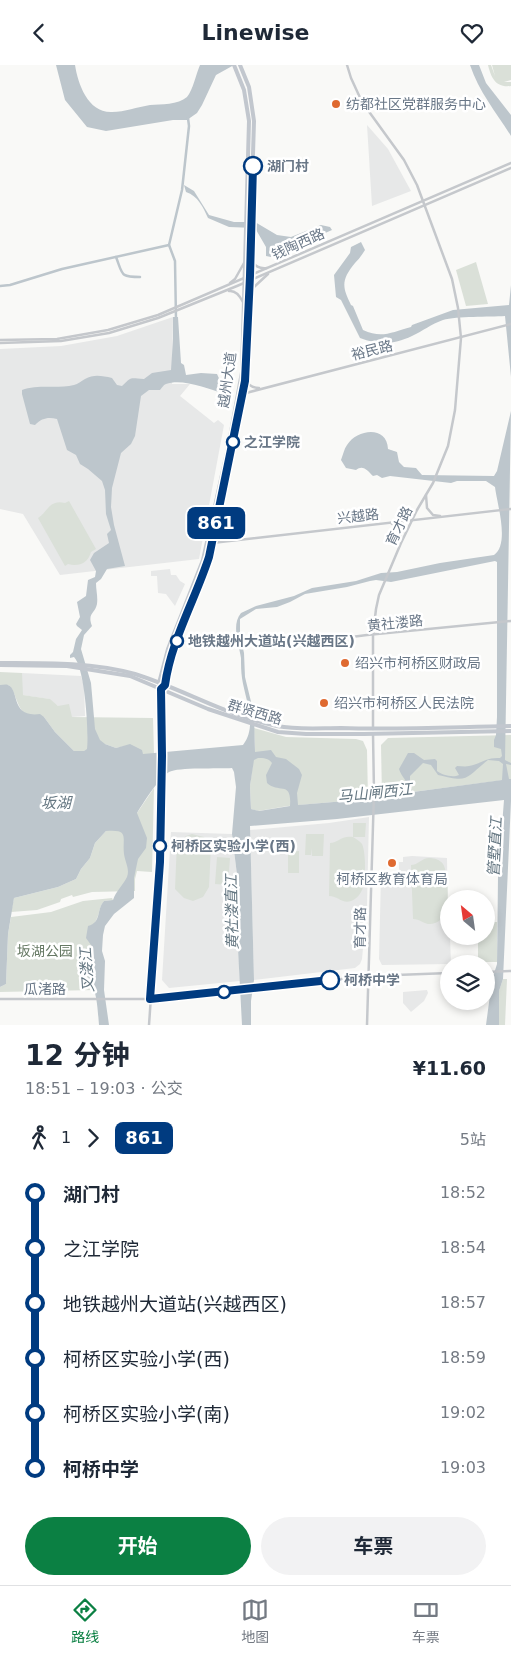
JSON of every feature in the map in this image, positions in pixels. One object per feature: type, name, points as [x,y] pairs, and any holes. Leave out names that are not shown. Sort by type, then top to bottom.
[{"type":"main road","name":"越州大道","points":[[234,65],[244,90],[249,121],[249,219]]},
{"type":"main road","name":"越州大道","points":[[165,685],[173,649],[202,578],[240,394],[245,259],[254,121],[249,87],[240,65]]},
{"type":"main road","name":"越州大道","points":[[240,394],[245,379],[250,279],[248,230]]},
{"type":"main road","name":"越州大道","points":[[159,683],[168,649],[210,544]]},
{"type":"main road","name":"群贤西路","points":[[0,664],[78,666],[134,674],[249,718],[255,723],[278,732],[373,734],[496,731],[509,728]]},
{"type":"main road","name":"群贤西路","points":[[86,667],[130,676],[208,709],[249,723],[302,729],[496,726],[509,728]]},
{"type":"main road","points":[[159,683],[161,689],[165,685]]},
{"type":"street","name":"育才路","points":[[347,65],[350,78],[362,102],[404,160],[417,185],[452,279],[458,308],[460,338],[455,410],[448,446],[433,483],[401,543],[377,603],[373,635],[374,792],[370,976],[367,1025]]},
{"type":"street","name":"钱陶西路","points":[[0,341],[70,339],[109,333],[173,311],[228,286],[276,269],[511,163]]},
{"type":"street","name":"钱陶西路","points":[[250,279],[271,267],[424,202],[511,168]]},
{"type":"street","points":[[228,286],[236,279],[245,259]]},
{"type":"street","points":[[250,259],[256,266],[262,269],[271,267]]},
{"type":"street","points":[[249,295],[261,279],[276,269]]},
{"type":"street","name":"钱陶西路","points":[[178,308],[225,291],[244,281]]},
{"type":"street","points":[[225,291],[239,294],[244,303]]},
{"type":"street","name":"裕民路","points":[[240,394],[511,324]]},
{"type":"street","points":[[245,379],[249,385],[255,388],[266,388]]},
{"type":"street","points":[[426,494],[425,504],[428,510],[433,515],[441,517]]},
{"type":"street","name":"兴越路","points":[[210,544],[511,509]]},
{"type":"street","points":[[389,523],[399,529],[401,543]]},
{"type":"street","name":"黄社溇路","points":[[281,646],[511,621]]},
{"type":"street","points":[[149,1025],[160,862],[161,689]]},
{"type":"street","points":[[495,972],[511,971]]},
{"type":"street","name":"瓜渚路","points":[[0,999],[150,999],[370,976],[440,973]]},
{"type":"shaded area","points":[[367,125],[388,149],[411,191],[372,206]]},
{"type":"shaded area","points":[[173,317],[172,384],[190,384],[180,396],[214,423],[218,420],[224,425],[199,559],[60,575],[23,514],[0,509],[0,349],[61,346],[117,336]]},
{"type":"shaded area","points":[[170,569],[171,575],[176,575],[185,584],[175,606],[166,594],[158,593],[157,576],[151,576],[151,571]]},
{"type":"shaded area","points":[[22,673],[81,676],[84,686],[85,716],[72,717],[49,699],[22,695]]},
{"type":"shaded area","points":[[369,817],[367,905],[360,964],[355,968],[254,980],[250,830],[329,823]]},
{"type":"shaded area","points":[[171,832],[232,834],[239,891],[237,930],[240,981],[169,988],[162,980]]},
{"type":"shaded area","points":[[403,857],[447,858],[447,890],[440,890],[440,945],[450,945],[451,955],[440,955],[440,964],[382,965],[379,959],[381,875],[399,874],[399,862],[403,862]]},
{"type":"shaded area","points":[[427,990],[428,993],[424,1001],[411,1012],[403,1003],[403,992]]},
{"type":"green space","points":[[488,65],[491,65],[495,76],[492,65],[511,65],[511,80],[504,82],[511,82],[511,86],[498,84],[491,74]]},
{"type":"green space","points":[[476,262],[488,304],[466,306],[456,270]]},
{"type":"green space","points":[[69,501],[96,549],[82,563],[65,566],[38,518],[52,504]]},
{"type":"green space","points":[[0,672],[22,673],[23,695],[50,699],[58,706],[69,704],[72,717],[153,718],[154,754],[143,754],[130,745],[116,748],[105,744],[84,751],[74,751],[55,732],[44,717],[30,716],[24,713],[11,687],[0,685]]},
{"type":"green space","points":[[254,728],[286,737],[356,739],[363,741],[367,750],[368,799],[288,806],[258,811],[251,809],[250,786],[255,747]]},
{"type":"green space","points":[[511,735],[511,779],[382,796],[381,745],[388,738]]},
{"type":"green space","name":"坂湖公园","points":[[154,788],[152,872],[137,871],[135,891],[92,892],[73,897],[72,895],[61,899],[60,902],[37,910],[11,912],[14,898],[58,887],[76,879],[90,858],[95,843],[106,831],[137,813]]},
{"type":"green space","points":[[353,823],[366,823],[365,837],[353,837]]},
{"type":"green space","points":[[192,834],[204,837],[211,846],[209,887],[203,897],[193,901],[184,898],[175,889],[177,841],[181,841],[186,836]]},
{"type":"green space","points":[[306,834],[324,834],[323,856],[312,856],[311,848],[311,855],[305,855]]},
{"type":"green space","points":[[345,837],[353,837],[361,843],[363,848],[365,874],[360,894],[348,902],[329,896],[330,843]]},
{"type":"green space","points":[[299,851],[299,873],[288,873],[288,852]]},
{"type":"green space","points":[[217,857],[230,858],[228,885],[215,884]]},
{"type":"green space","points":[[433,858],[440,861],[445,868],[447,880],[448,890],[440,890],[440,920],[432,924],[413,919],[411,865],[424,859]]},
{"type":"green space","name":"坂湖公园","points":[[112,898],[113,900],[104,901],[101,907],[93,925],[90,953],[81,966],[91,978],[95,990],[0,992],[0,987],[6,984],[8,934],[11,917],[51,912],[83,901]]},
{"type":"green space","points":[[495,922],[497,922],[497,962],[495,962],[495,955],[478,955],[478,945],[495,945]]},
{"type":"green space","points":[[503,979],[507,979],[505,1025],[499,1025],[499,991]]},
{"type":"water","points":[[56,65],[75,65],[79,81],[91,103],[104,111],[112,112],[150,105],[169,104],[183,100],[187,97],[193,86],[200,65],[234,65],[216,75],[197,113],[187,120],[173,120],[106,131],[87,127],[65,100]]},
{"type":"water","points":[[470,65],[479,65],[486,83],[511,115],[511,136],[483,93]]},
{"type":"water","points":[[184,185],[194,191],[209,215],[234,222],[255,222],[277,235],[291,237],[321,225],[330,227],[332,230],[271,257],[266,256],[266,247],[255,228],[229,227],[208,218],[197,199],[186,192]]},
{"type":"water","points":[[361,242],[365,250],[350,269],[344,284],[348,299],[363,330],[370,333],[392,333],[453,310],[509,305],[511,285],[511,377],[505,316],[465,317],[443,320],[399,341],[380,343],[360,338],[341,300],[336,297],[334,275],[350,253],[351,247]]},
{"type":"water","points":[[173,317],[178,317],[181,363],[184,365],[186,375],[201,373],[217,374],[223,387],[230,392],[228,399],[223,397],[222,393],[194,384],[179,382],[166,384],[160,390],[149,390],[141,396],[135,436],[131,444],[121,453],[112,488],[111,507],[114,525],[125,566],[107,569],[96,583],[97,604],[90,618],[92,626],[84,635],[81,649],[91,683],[95,729],[100,740],[116,748],[130,744],[142,750],[143,754],[243,745],[250,729],[250,721],[236,635],[238,618],[241,613],[256,606],[294,596],[312,588],[356,581],[381,573],[397,572],[494,555],[499,550],[501,542],[501,523],[495,487],[486,481],[457,481],[451,483],[390,476],[382,478],[377,475],[373,476],[363,468],[356,470],[346,468],[341,460],[346,447],[352,440],[364,433],[371,432],[383,436],[388,449],[397,452],[399,462],[404,467],[416,468],[422,475],[494,476],[497,471],[511,411],[505,760],[511,763],[511,765],[506,764],[509,779],[511,779],[511,801],[503,979],[499,991],[499,1025],[486,1025],[488,1010],[495,1010],[498,877],[504,800],[337,819],[250,826],[254,980],[251,1001],[251,1025],[242,1025],[237,930],[239,891],[232,834],[236,787],[232,768],[189,769],[169,772],[156,785],[137,813],[147,838],[146,848],[138,859],[134,878],[134,898],[114,914],[105,926],[103,935],[102,951],[105,961],[104,990],[109,1025],[99,1025],[95,994],[90,981],[81,967],[81,960],[90,953],[91,945],[86,938],[88,926],[97,919],[104,901],[113,900],[127,877],[128,871],[124,854],[123,835],[119,831],[106,831],[95,843],[90,858],[76,879],[58,887],[14,898],[8,934],[6,984],[0,987],[0,685],[7,685],[12,688],[20,708],[24,712],[40,714],[44,717],[55,732],[74,751],[84,751],[87,749],[87,716],[81,674],[78,663],[74,657],[70,658],[70,655],[73,652],[76,639],[82,630],[76,624],[80,617],[77,602],[86,596],[88,580],[95,577],[96,571],[90,560],[94,553],[109,543],[107,534],[111,530],[106,514],[105,490],[102,481],[80,464],[76,455],[67,450],[57,419],[45,419],[35,425],[30,424],[22,390],[34,387],[74,385],[88,377],[95,376],[112,378],[117,385],[122,386],[132,378],[144,379],[152,373],[171,370]],"holes":[[[497,562],[497,717],[494,747],[501,749],[502,756],[469,766],[457,766],[455,768],[459,775],[451,776],[437,771],[437,761],[435,759],[424,760],[414,753],[408,753],[399,769],[407,783],[406,792],[382,796],[381,798],[298,805],[297,793],[302,775],[299,769],[286,759],[276,757],[271,750],[255,752],[254,714],[245,677],[240,619],[256,609],[277,607],[305,594],[376,580],[391,582]],[[264,758],[272,763],[266,775],[267,783],[276,788],[287,790],[290,806],[259,811],[251,809],[250,786],[254,760]],[[488,760],[499,761],[503,764],[502,780],[413,792],[410,788],[410,776],[423,763],[431,765],[438,775],[462,779],[471,775]]]},
{"type":"waterway","points":[[176,320],[175,261],[169,245],[182,190],[189,126],[188,118]]},
{"type":"waterway","points":[[0,286],[10,285],[62,269],[169,245]]},
{"type":"waterway","points":[[116,257],[123,274],[140,277]]},
{"type":"bus line","name":"861","points":[[253,166],[245,381],[209,557],[173,649],[165,685],[161,689],[160,862],[150,999],[330,980]]},
{"type":"place","name":"纺都社区党群服务中心","points":[[336,104]]},
{"type":"place","name":"湖门村","points":[[253,166]]},
{"type":"place","name":"之江学院","points":[[233,442]]},
{"type":"place","name":"地铁越州大道站(兴越西区)","points":[[177,641]]},
{"type":"place","name":"绍兴市柯桥区财政局","points":[[345,663]]},
{"type":"place","name":"绍兴市柯桥区人民法院","points":[[324,703]]},
{"type":"place","name":"柯桥区实验小学(西)","points":[[160,846]]},
{"type":"place","name":"柯桥区教育体育局","points":[[392,863]]},
{"type":"place","name":"柯桥中学","points":[[330,980]]},
{"type":"water label","name":"马山闸西江","points":[[375,793]]},
{"type":"water label","name":"坂湖","points":[[56,803]]},
{"type":"water label","name":"管墅直江","points":[[495,847]]},
{"type":"water label","name":"黄社溇直江","points":[[232,912]]},
{"type":"water label","name":"叉溇江","points":[[87,970]]}]
